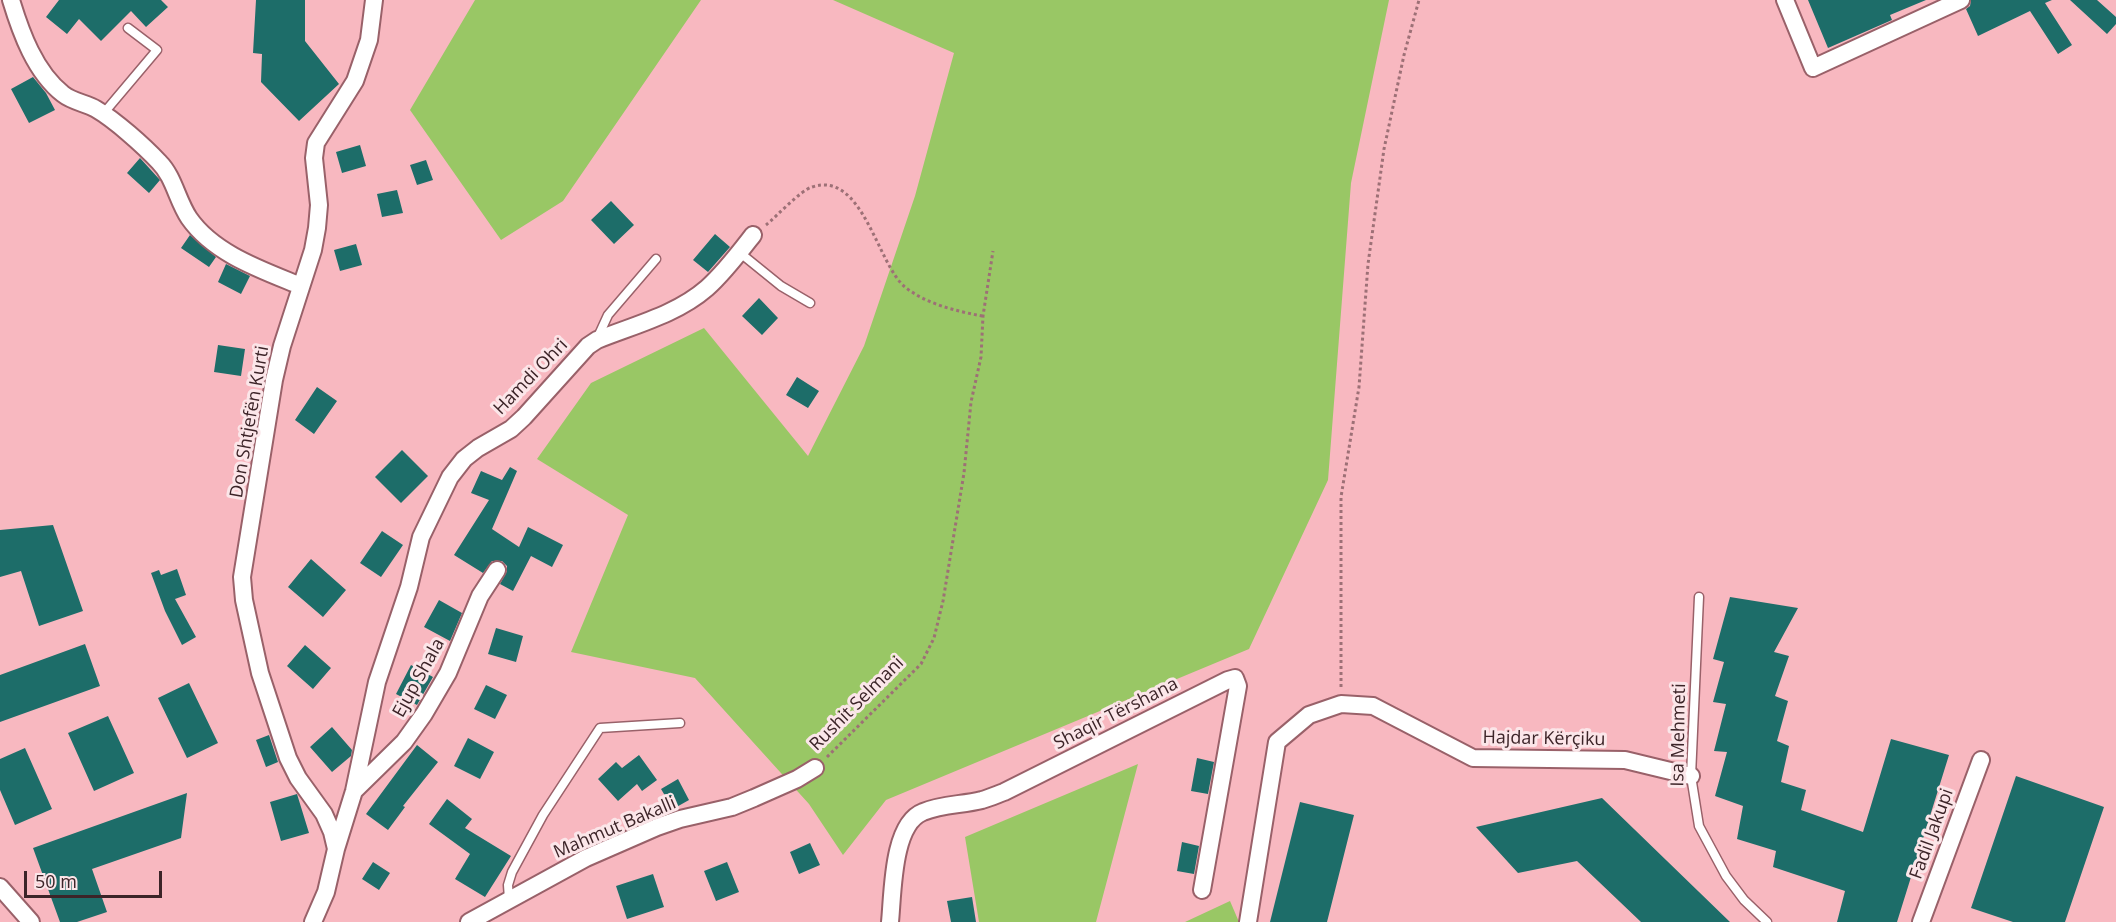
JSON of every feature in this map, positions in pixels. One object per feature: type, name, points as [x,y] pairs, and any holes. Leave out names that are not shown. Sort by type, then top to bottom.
[{"type":"street","points":[[11,0],[25,42],[34,59],[54,84],[64,95],[103,114],[159,161],[168,172],[189,217],[199,230],[240,259],[301,286]]},
{"type":"street","name":"Don Shtjefën Kurti","points":[[336,849],[324,814],[298,778],[288,758],[260,673],[244,600],[242,577],[274,380],[282,346],[313,250],[317,228],[319,205],[314,158],[316,143],[355,81],[369,40],[374,0]]},
{"type":"street","points":[[1785,0],[1813,68],[1961,0]]},
{"type":"street","name":"Hamdi Ohri","points":[[354,791],[377,682],[409,587],[416,551],[450,477],[464,459],[511,429],[524,417],[577,357],[597,340],[646,322],[696,296],[708,287],[753,235]]},
{"type":"street","name":"Ejup Shala","points":[[354,791],[404,742],[424,714],[448,673],[480,596],[497,570]]},
{"type":"street","name":"Shaqir Tërshana","points":[[890,922],[897,853],[910,821],[920,813],[935,808],[982,800],[1004,792],[1235,678],[1238,686],[1202,890]]},
{"type":"street","name":"Hajdar Kërçiku","points":[[1248,922],[1277,742],[1309,715],[1341,704],[1373,706],[1473,758],[1625,760],[1691,776]]},
{"type":"street","name":"Fadil Jakupi","points":[[1921,922],[1981,760]]},
{"type":"street","name":"Mahmut Bakalli","points":[[469,922],[586,858],[657,827],[740,804],[797,779],[815,768]]},
{"type":"street","points":[[313,922],[326,892],[336,849],[354,791]]},
{"type":"street","points":[[0,887],[31,922]]},
{"type":"lane","points":[[103,114],[157,50],[128,28]]},
{"type":"lane","points":[[739,252],[782,286],[810,303]]},
{"type":"lane","points":[[597,340],[608,315],[656,259]]},
{"type":"lane","name":"Isa Mehmeti","points":[[1699,597],[1691,776],[1699,826],[1712,851],[1744,900],[1767,922]]},
{"type":"lane","points":[[509,899],[508,885],[512,872],[543,815],[600,728],[680,723]]},
{"type":"path","points":[[1341,704],[1341,497],[1359,387],[1368,264],[1384,149],[1404,55],[1419,0]]},
{"type":"path","points":[[753,235],[810,187],[827,185],[843,191],[857,205],[868,221],[893,273],[906,287],[953,310],[983,316]]},
{"type":"path","name":"Rushit Selmani","points":[[815,768],[921,664],[934,638],[964,473],[971,402],[981,357],[983,316],[993,251]]},
{"type":"green space","points":[[475,0],[701,0],[563,201],[501,240],[410,110]]},
{"type":"green space","points":[[833,0],[1389,0],[1351,183],[1328,480],[1249,649],[886,800],[843,855],[809,804],[695,678],[571,652],[628,515],[537,459],[591,383],[704,328],[808,456],[864,346],[915,196],[954,53]]},
{"type":"green space","points":[[1138,764],[1096,922],[979,922],[965,837]]},
{"type":"green space","points":[[1230,901],[1239,922],[1185,922]]},
{"type":"building","points":[[59,0],[161,0],[168,7],[146,27],[131,11],[101,41],[79,19],[67,34],[46,17]]},
{"type":"building","points":[[256,0],[305,0],[305,41],[339,84],[299,121],[261,82],[262,54],[253,53]]},
{"type":"building","points":[[1808,0],[1926,0],[1890,15],[1892,20],[1828,48]]},
{"type":"building","points":[[1971,0],[2052,0],[2045,3],[2072,45],[2058,54],[2030,11],[1978,36],[1966,9],[1970,6]]},
{"type":"building","points":[[2070,0],[2097,0],[2116,17],[2116,24],[2107,34]]},
{"type":"building","points":[[33,77],[46,93],[55,110],[29,123],[11,89]]},
{"type":"building","points":[[360,145],[366,166],[342,173],[336,152]]},
{"type":"building","points":[[140,158],[160,180],[149,193],[127,173]]},
{"type":"building","points":[[426,160],[433,180],[417,185],[410,165]]},
{"type":"building","points":[[397,190],[403,213],[382,217],[377,194]]},
{"type":"building","points":[[611,201],[634,225],[614,244],[591,220]]},
{"type":"building","points":[[715,234],[730,247],[708,272],[693,260]]},
{"type":"building","points":[[190,235],[216,257],[209,267],[181,248]]},
{"type":"building","points":[[356,244],[362,265],[340,271],[334,250]]},
{"type":"building","points":[[226,264],[250,276],[241,294],[218,282]]},
{"type":"building","points":[[759,298],[778,318],[762,335],[742,316]]},
{"type":"building","points":[[218,345],[245,349],[241,376],[214,372]]},
{"type":"building","points":[[797,377],[819,391],[808,408],[786,395]]},
{"type":"building","points":[[317,387],[337,401],[314,434],[295,420]]},
{"type":"building","points":[[402,450],[428,476],[401,503],[375,477]]},
{"type":"building","points":[[510,467],[517,471],[492,529],[519,547],[528,527],[563,545],[552,567],[531,556],[513,591],[500,584],[507,571],[507,566],[502,561],[492,561],[483,573],[454,555],[489,500],[471,493],[481,471],[502,480]]},
{"type":"building","points":[[53,525],[83,611],[39,626],[21,571],[0,577],[0,530]]},
{"type":"building","points":[[382,531],[403,545],[381,577],[360,563]]},
{"type":"building","points":[[311,559],[346,590],[323,617],[288,587]]},
{"type":"building","points":[[177,569],[186,595],[175,599],[196,637],[182,645],[165,611],[151,573],[159,570],[161,575]]},
{"type":"building","points":[[1730,597],[1798,608],[1774,652],[1789,656],[1775,696],[1788,701],[1777,741],[1789,746],[1781,782],[1806,790],[1801,810],[1863,832],[1891,739],[1949,755],[1897,922],[1837,922],[1845,891],[1773,867],[1776,851],[1737,839],[1743,806],[1715,796],[1727,752],[1714,751],[1726,704],[1713,702],[1724,662],[1713,659]]},
{"type":"building","points":[[439,600],[462,613],[450,641],[424,627]]},
{"type":"building","points":[[496,628],[523,636],[516,662],[488,654]]},
{"type":"building","points":[[85,644],[100,686],[0,722],[0,675]]},
{"type":"building","points":[[305,645],[331,668],[313,689],[287,666]]},
{"type":"building","points":[[411,665],[433,677],[417,705],[396,694]]},
{"type":"building","points":[[189,683],[218,743],[187,758],[158,698]]},
{"type":"building","points":[[486,685],[507,695],[495,719],[474,709]]},
{"type":"building","points":[[108,716],[134,773],[94,791],[68,733]]},
{"type":"building","points":[[332,727],[352,750],[351,756],[332,772],[310,747]]},
{"type":"building","points":[[269,735],[278,762],[266,767],[256,740]]},
{"type":"building","points":[[468,738],[494,752],[480,779],[454,766]]},
{"type":"building","points":[[417,745],[438,762],[403,806],[405,807],[388,830],[366,814]]},
{"type":"building","points":[[25,748],[52,809],[15,825],[0,790],[0,759]]},
{"type":"building","points":[[639,755],[657,780],[642,791],[637,784],[618,801],[598,779],[616,762],[622,768]]},
{"type":"building","points":[[1197,758],[1214,762],[1208,794],[1191,791]]},
{"type":"building","points":[[2016,776],[2104,807],[2065,922],[2013,922],[1971,908]]},
{"type":"building","points":[[678,779],[689,800],[673,809],[661,789]]},
{"type":"building","points":[[187,793],[181,838],[92,869],[107,912],[77,922],[60,922],[33,848]]},
{"type":"building","points":[[297,794],[309,833],[281,841],[270,802]]},
{"type":"building","points":[[1602,798],[1730,922],[1641,922],[1577,861],[1518,873],[1476,827]]},
{"type":"building","points":[[447,799],[472,819],[465,828],[511,856],[485,897],[455,879],[470,854],[429,824]]},
{"type":"building","points":[[1300,802],[1354,815],[1327,922],[1270,922]]},
{"type":"building","points":[[1182,842],[1199,846],[1194,874],[1177,871]]},
{"type":"building","points":[[810,843],[820,865],[799,874],[790,852]]},
{"type":"building","points":[[373,862],[390,873],[379,890],[362,879]]},
{"type":"building","points":[[727,862],[739,892],[716,901],[704,871]]},
{"type":"building","points":[[653,874],[664,907],[627,919],[616,886]]},
{"type":"building","points":[[972,897],[976,922],[951,922],[947,901]]}]
